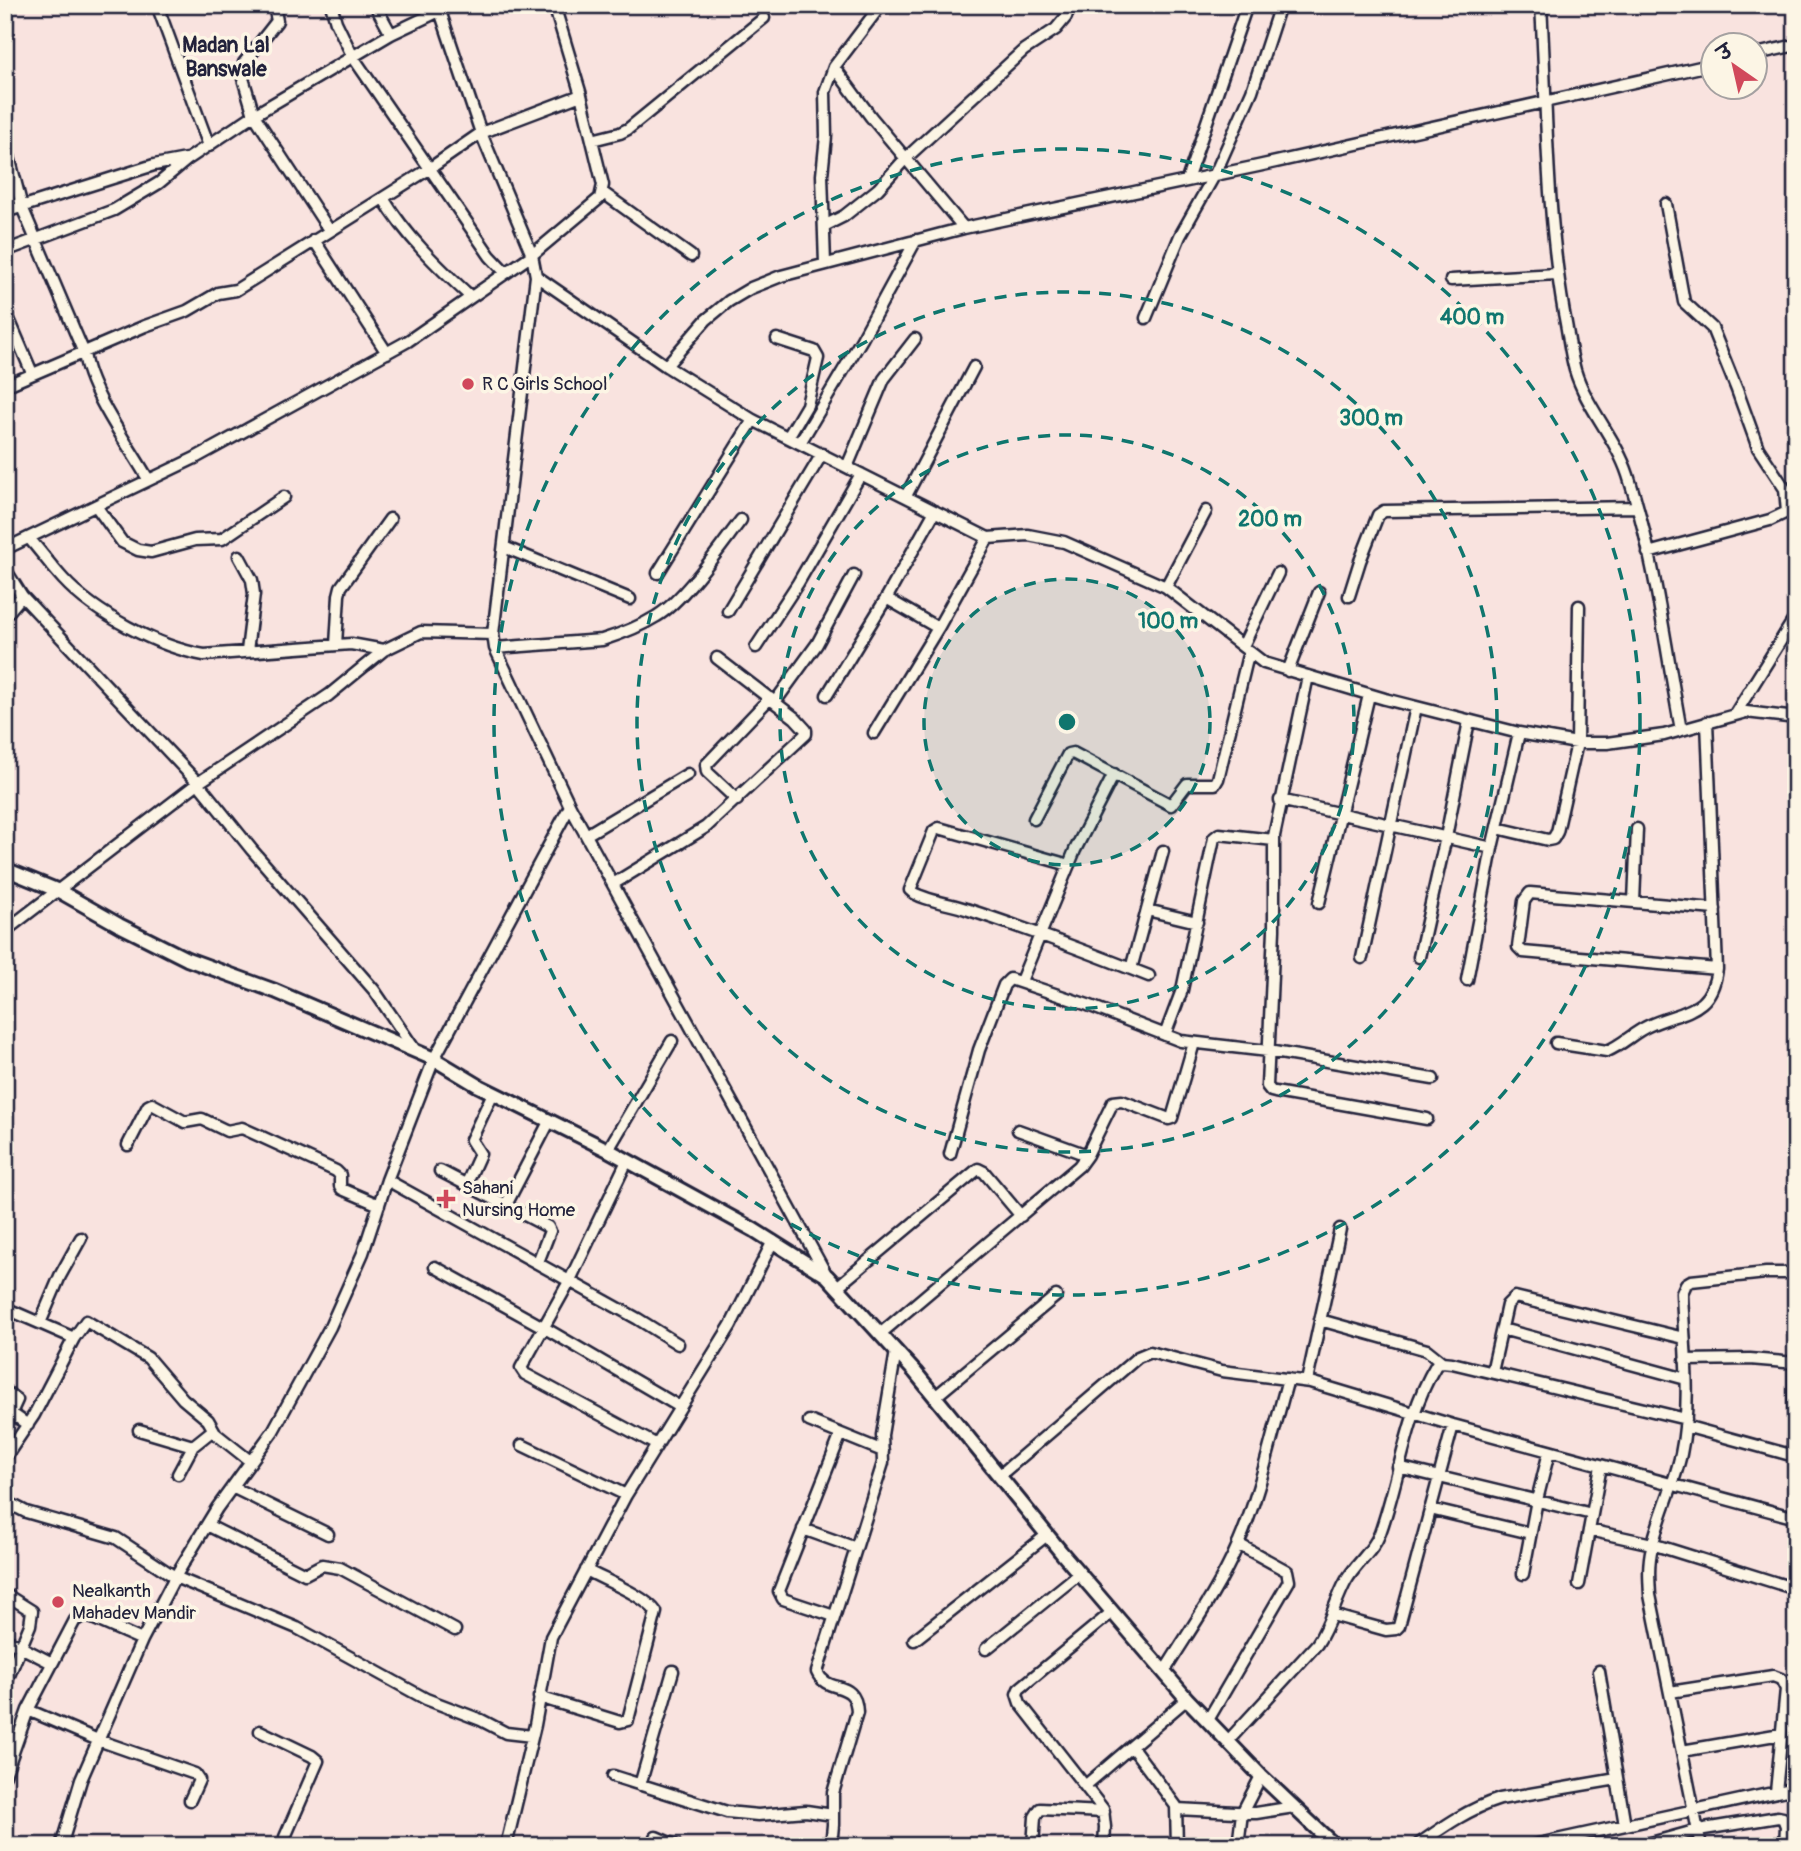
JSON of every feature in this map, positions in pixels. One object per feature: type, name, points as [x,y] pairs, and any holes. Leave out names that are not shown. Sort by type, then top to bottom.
[{"type":"main road","points":[[5,869],[60,891],[119,925],[187,959],[275,991],[434,1059],[492,1093],[608,1150],[773,1241],[827,1276],[935,1397],[1047,1535],[1187,1699],[1261,1776],[1335,1846]]},
{"type":"street","points":[[156,5],[208,146]]},
{"type":"street","points":[[274,5],[277,21],[242,68],[254,115],[329,230]]},
{"type":"street","points":[[331,5],[352,57],[491,256],[506,273]]},
{"type":"street","points":[[375,5],[391,34]]},
{"type":"street","points":[[5,251],[114,210],[159,183],[188,159],[254,115],[391,34],[452,5]]},
{"type":"street","points":[[5,549],[195,458],[387,353],[532,255],[600,198],[603,185],[581,95],[554,5]]},
{"type":"street","points":[[825,264],[822,176],[826,136],[825,92],[834,67],[881,5]]},
{"type":"street","points":[[824,226],[844,216],[878,189],[905,159],[1024,50],[1056,29],[1066,17],[1070,5]]},
{"type":"street","points":[[1187,180],[1247,5]]},
{"type":"street","points":[[1146,318],[1180,236],[1215,174],[1252,91],[1280,5]]},
{"type":"street","points":[[1541,5],[1547,165],[1557,274],[1574,369],[1627,471],[1648,553],[1681,730]]},
{"type":"street","points":[[439,9],[481,133],[532,255],[536,276],[493,634],[495,648],[570,806],[827,1276]]},
{"type":"street","points":[[592,140],[620,134],[628,129],[764,18]]},
{"type":"street","points":[[1770,51],[1796,45]]},
{"type":"street","points":[[834,67],[871,117],[964,228]]},
{"type":"street","points":[[666,366],[706,320],[729,301],[751,288],[781,276],[964,228],[1546,103],[1700,67]]},
{"type":"street","points":[[5,386],[145,326],[187,312],[218,293],[236,290],[429,169],[481,133],[581,95]]},
{"type":"street","points":[[5,141],[22,207],[84,353],[93,386],[148,479]]},
{"type":"street","points":[[5,212],[154,165],[188,159]]},
{"type":"street","points":[[602,192],[691,256]]},
{"type":"street","points":[[383,198],[400,225],[441,270],[471,297]]},
{"type":"street","points":[[1648,553],[1770,520],[1787,512],[1786,491],[1758,448],[1712,328],[1684,302],[1666,204]]},
{"type":"street","points":[[314,240],[387,353]]},
{"type":"street","points":[[800,443],[862,339],[916,240]]},
{"type":"street","points":[[1451,280],[1557,274]]},
{"type":"street","points":[[536,276],[666,366],[753,420],[988,538],[1028,535],[1064,542],[1166,587],[1264,663],[1369,695],[1469,721],[1577,743],[1607,743],[1664,735],[1735,714],[1760,713],[1796,718]]},
{"type":"street","points":[[5,310],[32,373]]},
{"type":"street","points":[[777,339],[814,351],[818,358],[807,405],[788,437]]},
{"type":"street","points":[[847,467],[881,386],[915,339]]},
{"type":"street","points":[[906,496],[974,367]]},
{"type":"street","points":[[658,573],[753,420]]},
{"type":"street","points":[[728,611],[822,454]]},
{"type":"street","points":[[756,647],[798,583],[861,474]]},
{"type":"street","points":[[96,506],[122,542],[138,551],[151,552],[195,540],[222,539],[284,498]]},
{"type":"street","points":[[1349,596],[1378,515],[1384,511],[1637,507]]},
{"type":"street","points":[[827,695],[935,511]]},
{"type":"street","points":[[1166,587],[1206,511]]},
{"type":"street","points":[[336,645],[341,587],[390,519]]},
{"type":"street","points":[[495,648],[602,640],[658,615],[678,598],[741,520]]},
{"type":"street","points":[[29,538],[65,581],[94,604],[135,630],[184,651],[204,655],[358,644],[384,650]]},
{"type":"street","points":[[874,733],[938,628],[988,538]]},
{"type":"street","points":[[504,547],[630,599]]},
{"type":"street","points":[[239,556],[252,580],[254,594],[247,651]]},
{"type":"street","points":[[5,569],[22,596],[198,783],[252,850],[374,990],[415,1050]]},
{"type":"street","points":[[1034,819],[1069,754],[1073,753],[1171,805],[1186,784],[1215,784],[1246,648],[1278,573]]},
{"type":"street","points":[[737,800],[707,772],[706,765],[772,700],[817,644],[854,575]]},
{"type":"street","points":[[1288,671],[1319,593]]},
{"type":"street","points":[[5,616],[22,596]]},
{"type":"street","points":[[886,598],[938,628]]},
{"type":"street","points":[[1497,828],[1548,840],[1555,837],[1577,743],[1579,606]]},
{"type":"street","points":[[1735,714],[1796,616]]},
{"type":"street","points":[[5,931],[198,783],[330,695],[384,650],[421,632],[493,634]]},
{"type":"street","points":[[613,884],[706,827],[806,734],[806,730],[796,718],[717,658]]},
{"type":"street","points":[[1308,676],[1280,800],[1274,840],[1274,930],[1266,1082],[1271,1091],[1427,1119]]},
{"type":"street","points":[[1319,903],[1369,695]]},
{"type":"street","points":[[1362,958],[1416,707]]},
{"type":"street","points":[[1419,957],[1447,837],[1469,721]]},
{"type":"street","points":[[1556,1043],[1602,1052],[1611,1050],[1650,1025],[1698,1007],[1714,989],[1717,969],[1707,722]]},
{"type":"street","points":[[1467,980],[1492,848],[1519,733]]},
{"type":"street","points":[[586,835],[688,774]]},
{"type":"street","points":[[1021,981],[1085,828],[1114,774]]},
{"type":"street","points":[[1280,800],[1492,848]]},
{"type":"street","points":[[61,1846],[81,1780],[142,1640],[175,1577],[232,1487],[272,1431],[330,1328],[363,1253],[387,1180],[434,1059],[570,806]]},
{"type":"street","points":[[1069,865],[939,828],[934,831],[910,890],[915,895],[1041,933],[1149,976]]},
{"type":"street","points":[[1634,902],[1637,829]]},
{"type":"street","points":[[1164,1035],[1182,990],[1214,838],[1219,834],[1274,840]]},
{"type":"street","points":[[1131,969],[1163,851]]},
{"type":"street","points":[[1715,909],[1530,893],[1524,901],[1518,947],[1523,952],[1717,969]]},
{"type":"street","points":[[1147,910],[1197,922]]},
{"type":"street","points":[[950,1154],[979,1050],[1004,985],[1010,979],[1164,1035],[1194,1043],[1268,1051],[1433,1079]]},
{"type":"street","points":[[608,1150],[673,1041]]},
{"type":"street","points":[[880,1334],[1068,1176],[1087,1155],[1116,1100],[1169,1119],[1174,1116],[1194,1043]]},
{"type":"street","points":[[467,1185],[480,1154],[471,1140],[492,1093]]},
{"type":"street","points":[[128,1145],[148,1106],[152,1104],[185,1122],[202,1119],[227,1131],[242,1128],[336,1171],[340,1175],[342,1189],[379,1205]]},
{"type":"street","points":[[506,1205],[549,1122]]},
{"type":"street","points":[[1018,1130],[1087,1155]]},
{"type":"street","points":[[627,1161],[570,1280],[522,1366],[524,1374],[657,1446]]},
{"type":"street","points":[[837,1287],[978,1169],[984,1172],[1021,1216]]},
{"type":"street","points":[[440,1171],[549,1229],[538,1262]]},
{"type":"street","points":[[387,1180],[459,1222],[570,1280],[678,1345]]},
{"type":"street","points":[[1307,1381],[1340,1229]]},
{"type":"street","points":[[40,1323],[60,1276],[81,1238]]},
{"type":"street","points":[[506,1846],[532,1736],[551,1637],[626,1495],[731,1325],[773,1241]]},
{"type":"street","points":[[435,1267],[680,1407]]},
{"type":"street","points":[[1701,1846],[1650,1595],[1649,1567],[1652,1544],[1673,1485],[1686,1422],[1682,1293],[1686,1284],[1691,1281],[1766,1273],[1796,1273]]},
{"type":"street","points":[[935,1397],[1056,1296]]},
{"type":"street","points":[[1492,1372],[1510,1300],[1520,1296],[1684,1338]]},
{"type":"street","points":[[5,1308],[74,1338]]},
{"type":"street","points":[[1320,1320],[1427,1350],[1442,1362],[1492,1372],[1686,1422],[1793,1454],[1795,1363],[1750,1359],[1685,1360]]},
{"type":"street","points":[[5,1458],[9,1443],[27,1425],[83,1322],[86,1321],[143,1355],[166,1376],[183,1399],[208,1420],[213,1430],[250,1461]]},
{"type":"street","points":[[1502,1329],[1686,1379]]},
{"type":"street","points":[[831,1846],[833,1793],[857,1712],[854,1697],[849,1691],[823,1682],[817,1672],[883,1463],[882,1435],[896,1352]]},
{"type":"street","points":[[999,1476],[1146,1353],[1222,1371],[1307,1381],[1549,1452],[1796,1518]]},
{"type":"street","points":[[1228,1741],[1317,1644],[1347,1579],[1374,1546],[1405,1439],[1431,1373],[1436,1365],[1442,1362]]},
{"type":"street","points":[[1164,1672],[1238,1544],[1249,1517],[1287,1379]]},
{"type":"street","points":[[5,1391],[17,1399],[11,1413],[27,1425]]},
{"type":"street","points":[[810,1421],[883,1451]]},
{"type":"street","points":[[1332,1615],[1387,1630],[1399,1626],[1454,1425]]},
{"type":"street","points":[[139,1430],[192,1446]]},
{"type":"street","points":[[178,1474],[192,1446],[213,1430]]},
{"type":"street","points":[[834,1616],[783,1599],[779,1595],[841,1434]]},
{"type":"street","points":[[522,1445],[626,1495]]},
{"type":"street","points":[[1523,1574],[1536,1500],[1549,1452]]},
{"type":"street","points":[[1579,1584],[1601,1466]]},
{"type":"street","points":[[1398,1467],[1592,1514]]},
{"type":"street","points":[[232,1487],[328,1534]]},
{"type":"street","points":[[5,1501],[26,1512],[116,1538],[175,1577],[297,1628],[426,1699],[481,1720],[506,1733],[532,1736]]},
{"type":"street","points":[[1430,1509],[1530,1533]]},
{"type":"street","points":[[207,1525],[305,1574],[319,1565],[340,1568],[455,1630]]},
{"type":"street","points":[[803,1529],[856,1548]]},
{"type":"street","points":[[1589,1530],[1652,1544],[1796,1589]]},
{"type":"street","points":[[914,1640],[1047,1535]]},
{"type":"street","points":[[1208,1720],[1289,1581],[1287,1571],[1238,1544]]},
{"type":"street","points":[[539,1697],[620,1722],[628,1720],[656,1612],[639,1599],[586,1570]]},
{"type":"street","points":[[986,1649],[1080,1573]]},
{"type":"street","points":[[5,1594],[32,1611],[30,1625],[5,1685]]},
{"type":"street","points":[[1104,1846],[1104,1812],[1086,1785],[1020,1703],[1017,1694],[1019,1689],[1112,1612]]},
{"type":"street","points":[[5,1775],[28,1710],[75,1620],[85,1616],[142,1640]]},
{"type":"street","points":[[5,1639],[52,1663]]},
{"type":"street","points":[[639,1785],[673,1671]]},
{"type":"street","points":[[1599,1671],[1625,1825]]},
{"type":"street","points":[[1670,1692],[1773,1676],[1781,1679],[1786,1689],[1776,1793]]},
{"type":"street","points":[[1086,1785],[1187,1699]]},
{"type":"street","points":[[28,1710],[98,1740],[195,1774],[199,1780],[190,1800]]},
{"type":"street","points":[[260,1731],[318,1761],[285,1837],[287,1842],[294,1846]]},
{"type":"street","points":[[1682,1751],[1781,1734]]},
{"type":"street","points":[[1132,1747],[1171,1796],[1177,1809],[1177,1846]]},
{"type":"street","points":[[613,1776],[727,1812],[758,1815],[806,1811],[833,1815]]},
{"type":"street","points":[[1238,1846],[1242,1813],[1261,1776]]},
{"type":"street","points":[[1416,1846],[1469,1810],[1483,1804],[1617,1779]]},
{"type":"street","points":[[1640,1846],[1697,1820],[1796,1788]]},
{"type":"street","points":[[1177,1809],[1242,1813],[1294,1807]]},
{"type":"street","points":[[1033,1846],[1035,1817],[1040,1809],[1104,1812]]},
{"type":"street","points":[[1529,1846],[1625,1825],[1778,1817],[1783,1818],[1786,1826],[1785,1846]]},
{"type":"street","points":[[656,1838],[677,1846]]},
{"type":"place","name":"R C Girls School","points":[[468,384]]},
{"type":"place","name":"Sahani Nursing Home","points":[[446,1199]]},
{"type":"place","name":"Nealkanth Mahadev Mandir","points":[[58,1602]]},
{"type":"district","name":"Madan Lal Banswale","points":[[226,57]]}]
